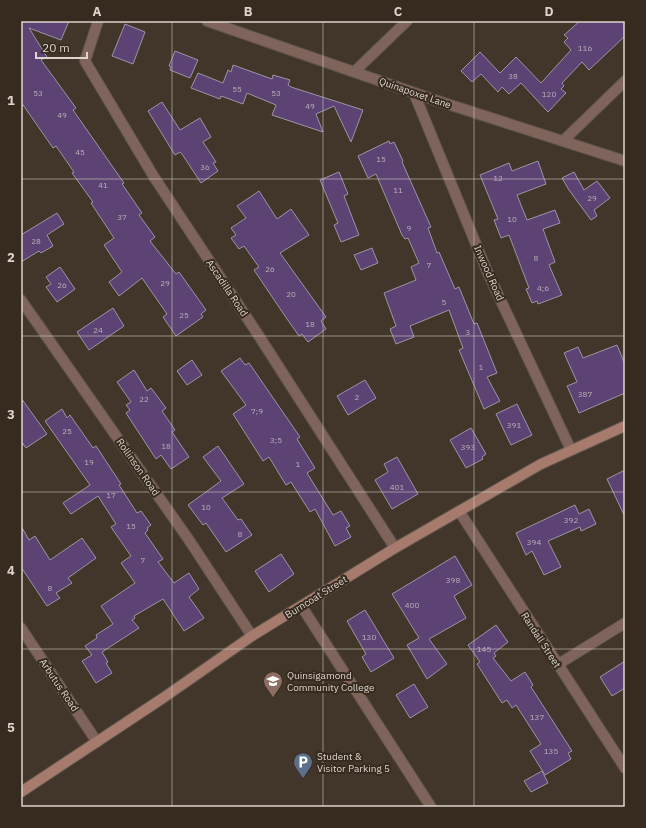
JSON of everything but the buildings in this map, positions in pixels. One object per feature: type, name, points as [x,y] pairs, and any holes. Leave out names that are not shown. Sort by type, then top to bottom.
[{"type":"main road","name":"Burncoat Street","points":[[21,792],[252,636],[302,607],[395,548],[541,464],[625,426]]},
{"type":"street","name":"Ascadilla Road","points":[[98,21],[85,61],[154,177],[258,333],[395,548]]},
{"type":"street","name":"Quinapoxet Lane","points":[[207,21],[414,93],[625,161]]},
{"type":"street","points":[[354,72],[407,21]]},
{"type":"street","points":[[563,141],[625,81]]},
{"type":"street","name":"Inwood Road","points":[[414,93],[488,271],[571,450]]},
{"type":"street","name":"Rollinson Road","points":[[21,300],[189,540],[252,636]]},
{"type":"street","name":"Randall Street","points":[[459,512],[625,768]]},
{"type":"street","points":[[302,607],[431,807]]},
{"type":"street","points":[[557,665],[625,623]]},
{"type":"street","name":"Arbutus Road","points":[[21,628],[97,742]]},
{"type":"place","name":"Quinsigamond Community College","points":[[273,698]]},
{"type":"place","name":"Student & Visitor Parking 5","points":[[303,779]]}]
